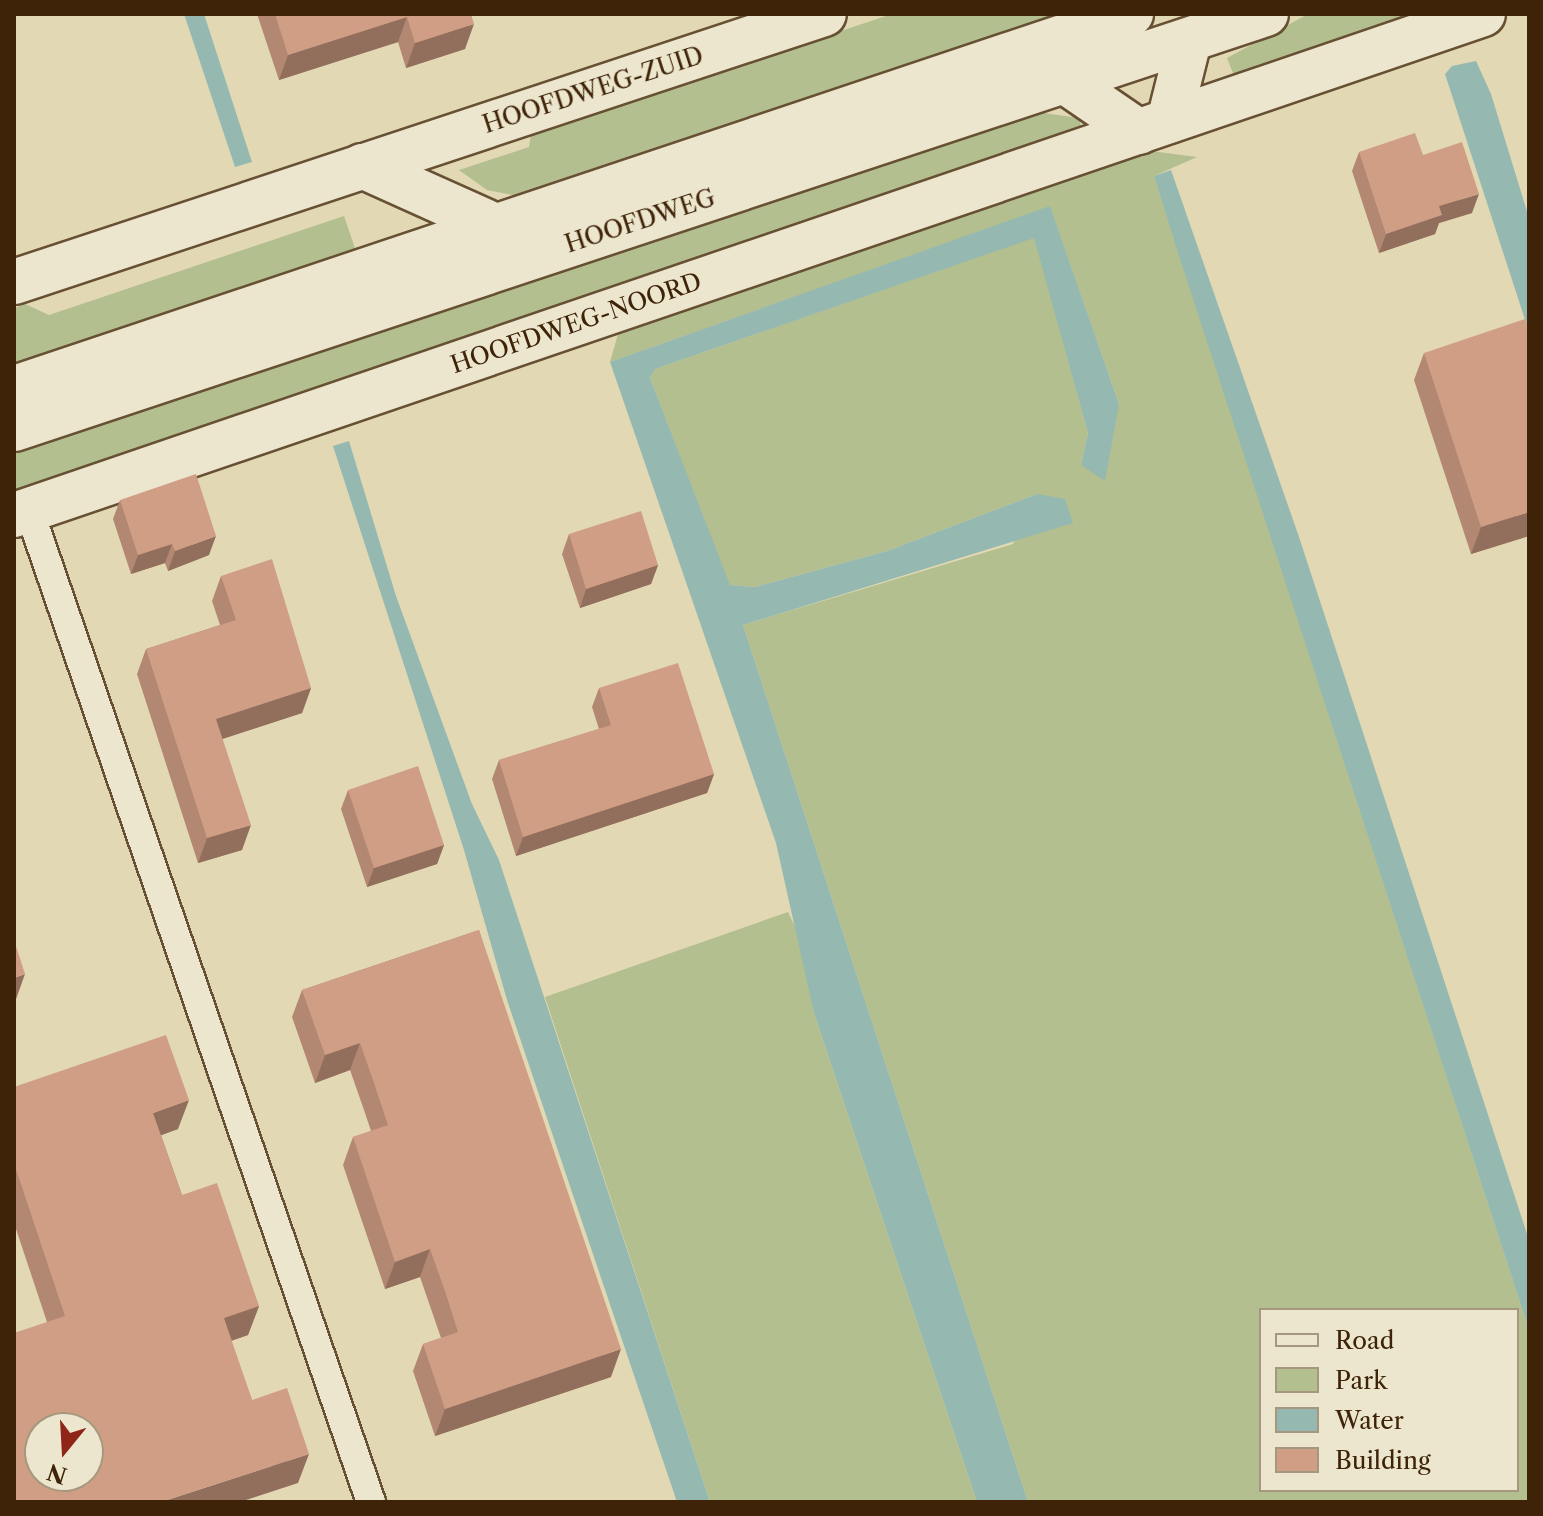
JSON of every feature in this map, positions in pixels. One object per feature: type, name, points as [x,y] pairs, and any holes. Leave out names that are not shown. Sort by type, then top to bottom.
[{"type":"street","name":"HOOFDWEG-ZUID","points":[[14,282],[824,14]]},
{"type":"street","name":"HOOFDWEG","points":[[14,388],[500,228],[1131,14]]},
{"type":"street","name":"HOOFDWEG","points":[[14,429],[1266,14]]},
{"type":"street","name":"HOOFDWEG-NOORD","points":[[22,512],[1483,14]]},
{"type":"street","points":[[1063,80],[1154,126],[1189,41]]},
{"type":"street","points":[[362,166],[500,228]]},
{"type":"lane","points":[[22,512],[371,1502]]},
{"type":"green space","points":[[892,14],[1093,14],[522,197],[487,190],[459,170],[529,147],[531,134]]},
{"type":"green space","points":[[1308,14],[1442,14],[1235,78],[1227,58]]},
{"type":"green space","points":[[1030,111],[1079,118],[1082,130],[14,498],[14,445]]},
{"type":"green space","points":[[1143,150],[1197,157],[1154,176],[1529,1330],[1529,1502],[1028,1502],[743,625],[1013,544],[1037,494],[887,551],[755,587],[729,585],[650,378],[655,369],[1035,237],[1088,433],[1081,465],[1119,404],[1050,207],[610,362],[620,327]]},
{"type":"green space","points":[[344,216],[359,260],[14,376],[14,308],[25,304],[49,315]]},
{"type":"green space","points":[[788,912],[800,937],[814,1013],[977,1502],[710,1502],[545,997]]},
{"type":"water","points":[[184,14],[204,14],[252,162],[235,167]]},
{"type":"water","points":[[1476,61],[1491,94],[1529,218],[1529,332],[1445,74],[1452,66]]},
{"type":"water","points":[[1171,170],[1299,537],[1529,1240],[1529,1330],[1154,176]]},
{"type":"water","points":[[1050,206],[1119,404],[1105,481],[1081,465],[1088,433],[1034,238],[655,369],[650,378],[730,585],[755,587],[887,551],[1037,494],[1065,499],[1073,523],[743,625],[1028,1502],[977,1502],[814,1013],[776,843],[610,362]]},
{"type":"water","points":[[349,441],[396,596],[472,804],[499,860],[710,1502],[677,1502],[507,1000],[464,850],[333,446]]},
{"type":"building","points":[[275,14],[471,14],[474,24],[415,43],[407,17],[288,55]]},
{"type":"building","points":[[1415,133],[1423,155],[1462,142],[1479,194],[1439,206],[1442,215],[1386,234],[1359,152]]},
{"type":"building","points":[[1525,319],[1529,330],[1529,512],[1481,527],[1424,353]]},
{"type":"building","points":[[196,474],[216,536],[175,551],[172,544],[138,555],[120,500]]},
{"type":"building","points":[[641,511],[658,565],[586,589],[569,534]]},
{"type":"building","points":[[272,559],[311,688],[216,719],[251,825],[207,838],[146,649],[236,620],[221,576]]},
{"type":"building","points":[[678,663],[714,774],[523,837],[499,760],[611,725],[599,688]]},
{"type":"building","points":[[418,766],[444,845],[374,868],[348,790]]},
{"type":"building","points":[[479,930],[621,1349],[445,1409],[423,1344],[458,1332],[445,1291],[430,1249],[395,1262],[353,1137],[388,1125],[374,1083],[360,1043],[325,1055],[302,990]]},
{"type":"building","points":[[14,940],[25,974],[14,978]]},
{"type":"building","points":[[166,1035],[189,1100],[153,1113],[182,1195],[217,1183],[259,1306],[224,1318],[252,1400],[287,1388],[309,1454],[161,1502],[14,1502],[14,1333],[65,1316],[14,1163],[14,1087]]}]
